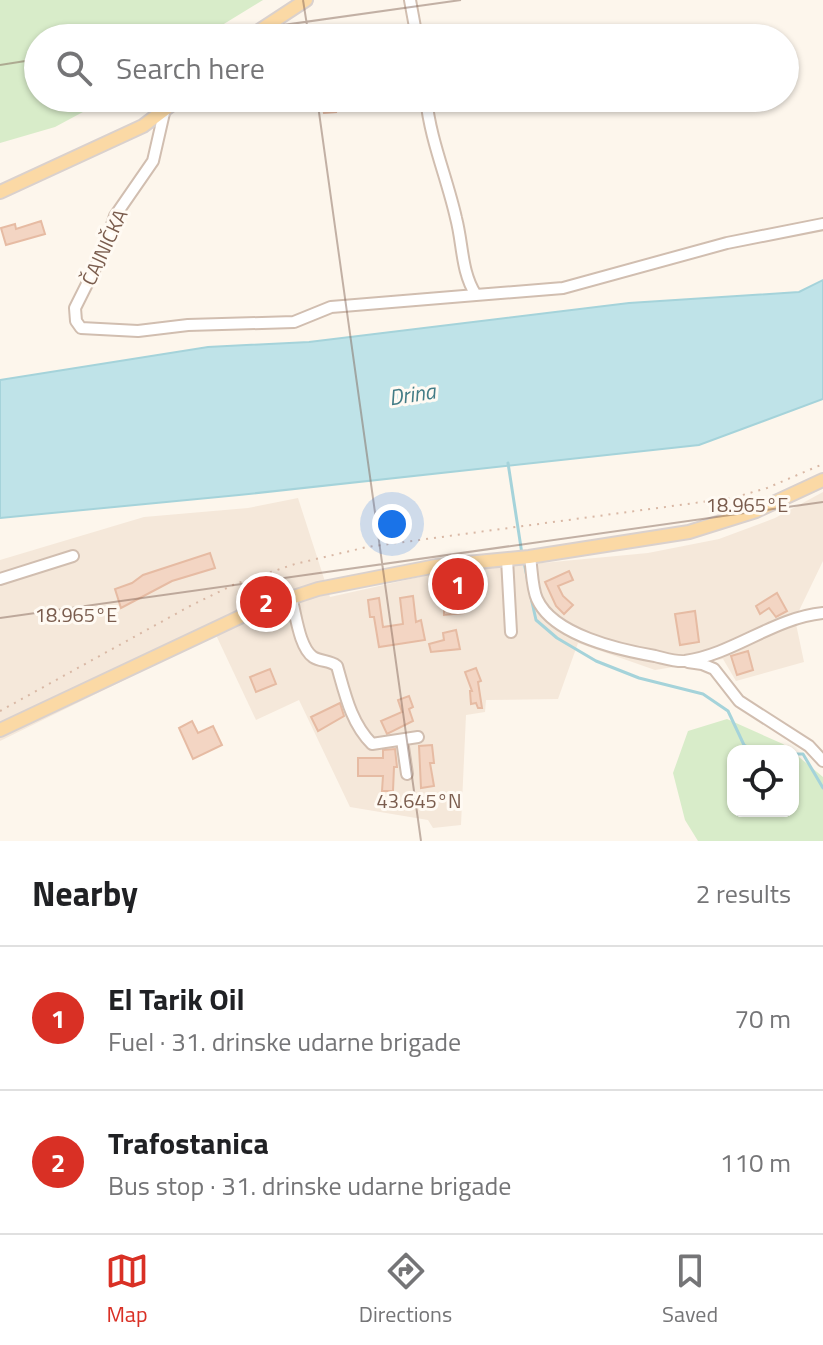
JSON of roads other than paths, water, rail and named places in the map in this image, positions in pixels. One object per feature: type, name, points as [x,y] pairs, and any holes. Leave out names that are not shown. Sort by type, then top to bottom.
[{"type":"main road","points":[[269,24],[306,0]]},
{"type":"main road","points":[[0,192],[143,126],[164,113]]},
{"type":"main road","points":[[0,730],[257,609],[291,597],[379,575],[521,558],[689,532],[756,511],[823,480]]},
{"type":"street","points":[[410,0],[414,24]]},
{"type":"street","points":[[427,112],[457,219],[467,281],[476,295],[563,288],[714,246],[823,224]]},
{"type":"street","name":"ČAJNIČKA","points":[[164,113],[153,161],[115,216],[102,254],[75,308],[76,321],[81,328],[138,331],[188,325],[294,322],[331,307],[476,295]]},
{"type":"street","points":[[0,579],[73,556]]},
{"type":"street","points":[[511,632],[521,558]]},
{"type":"street","points":[[521,558],[537,599],[552,619],[623,651],[702,664],[714,669],[739,701],[809,746],[823,761]]},
{"type":"street","points":[[291,597],[307,652],[318,660],[330,661],[337,666],[355,725],[372,744],[418,737]]},
{"type":"street","points":[[682,662],[725,649],[801,616],[823,613]]},
{"type":"street","points":[[402,740],[407,774]]},
{"type":"water","name":"Drina","points":[[823,280],[823,399],[699,445],[0,518],[0,380],[208,347],[309,342],[629,303],[799,292]]},
{"type":"waterway","points":[[508,463],[522,554]]},
{"type":"waterway","points":[[524,562],[528,582]]},
{"type":"waterway","points":[[530,593],[536,620],[557,638],[596,661],[639,678],[703,694],[728,711],[744,745]]},
{"type":"waterway","points":[[799,754],[803,754],[823,788]]},
{"type":"place","name":"El Tarik Oil","points":[[458,584]]},
{"type":"place","name":"Trafostanica","points":[[266,602]]}]
